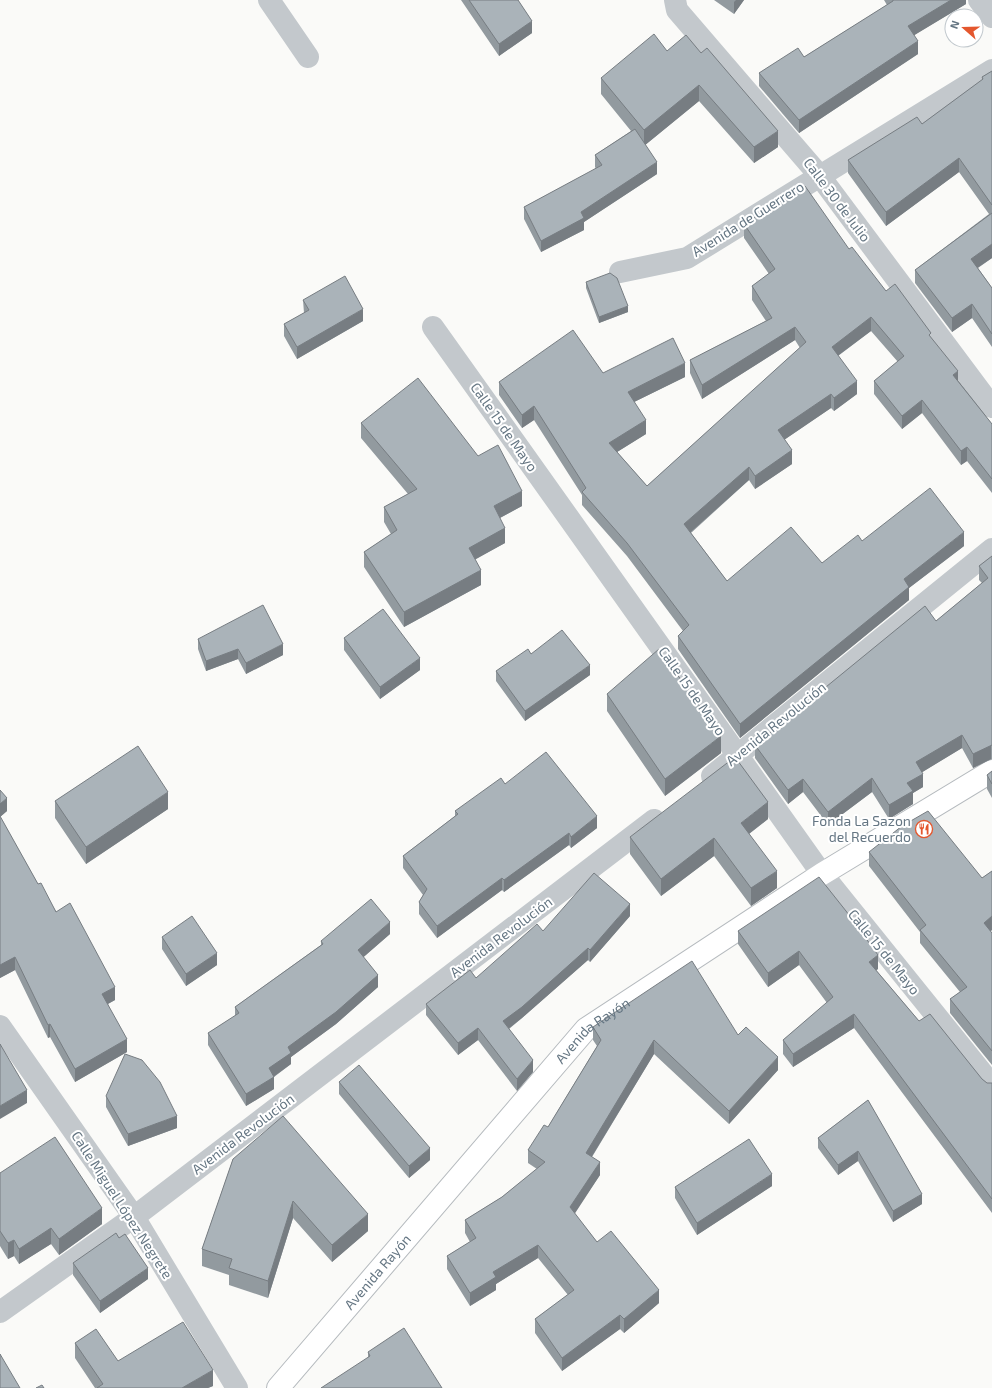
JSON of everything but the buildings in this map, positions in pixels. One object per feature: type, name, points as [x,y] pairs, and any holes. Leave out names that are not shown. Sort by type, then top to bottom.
[{"type":"main road","name":"Avenida Rayón","points":[[278,1388],[586,1029],[822,874],[992,770]]},
{"type":"street","points":[[269,0],[308,57]]},
{"type":"street","name":"Calle 30 de Julio","points":[[675,0],[678,10],[819,175],[992,406]]},
{"type":"street","points":[[979,0],[992,17]]},
{"type":"street","name":"Avenida de Guerrero","points":[[620,272],[687,258],[819,175],[992,70]]},
{"type":"street","name":"Calle 15 de Mayo","points":[[432,327],[822,874],[992,1085]]},
{"type":"street","name":"Avenida Revolución","points":[[693,790],[738,756],[992,549]]},
{"type":"street","name":"Avenida Revolución","points":[[0,1312],[134,1217],[668,810]]},
{"type":"street","name":"Calle Miguel López Negrete","points":[[0,1026],[134,1217],[237,1388]]},
{"type":"place","name":"Fonda La Sazon del Recuerdo","points":[[924,829]]}]
